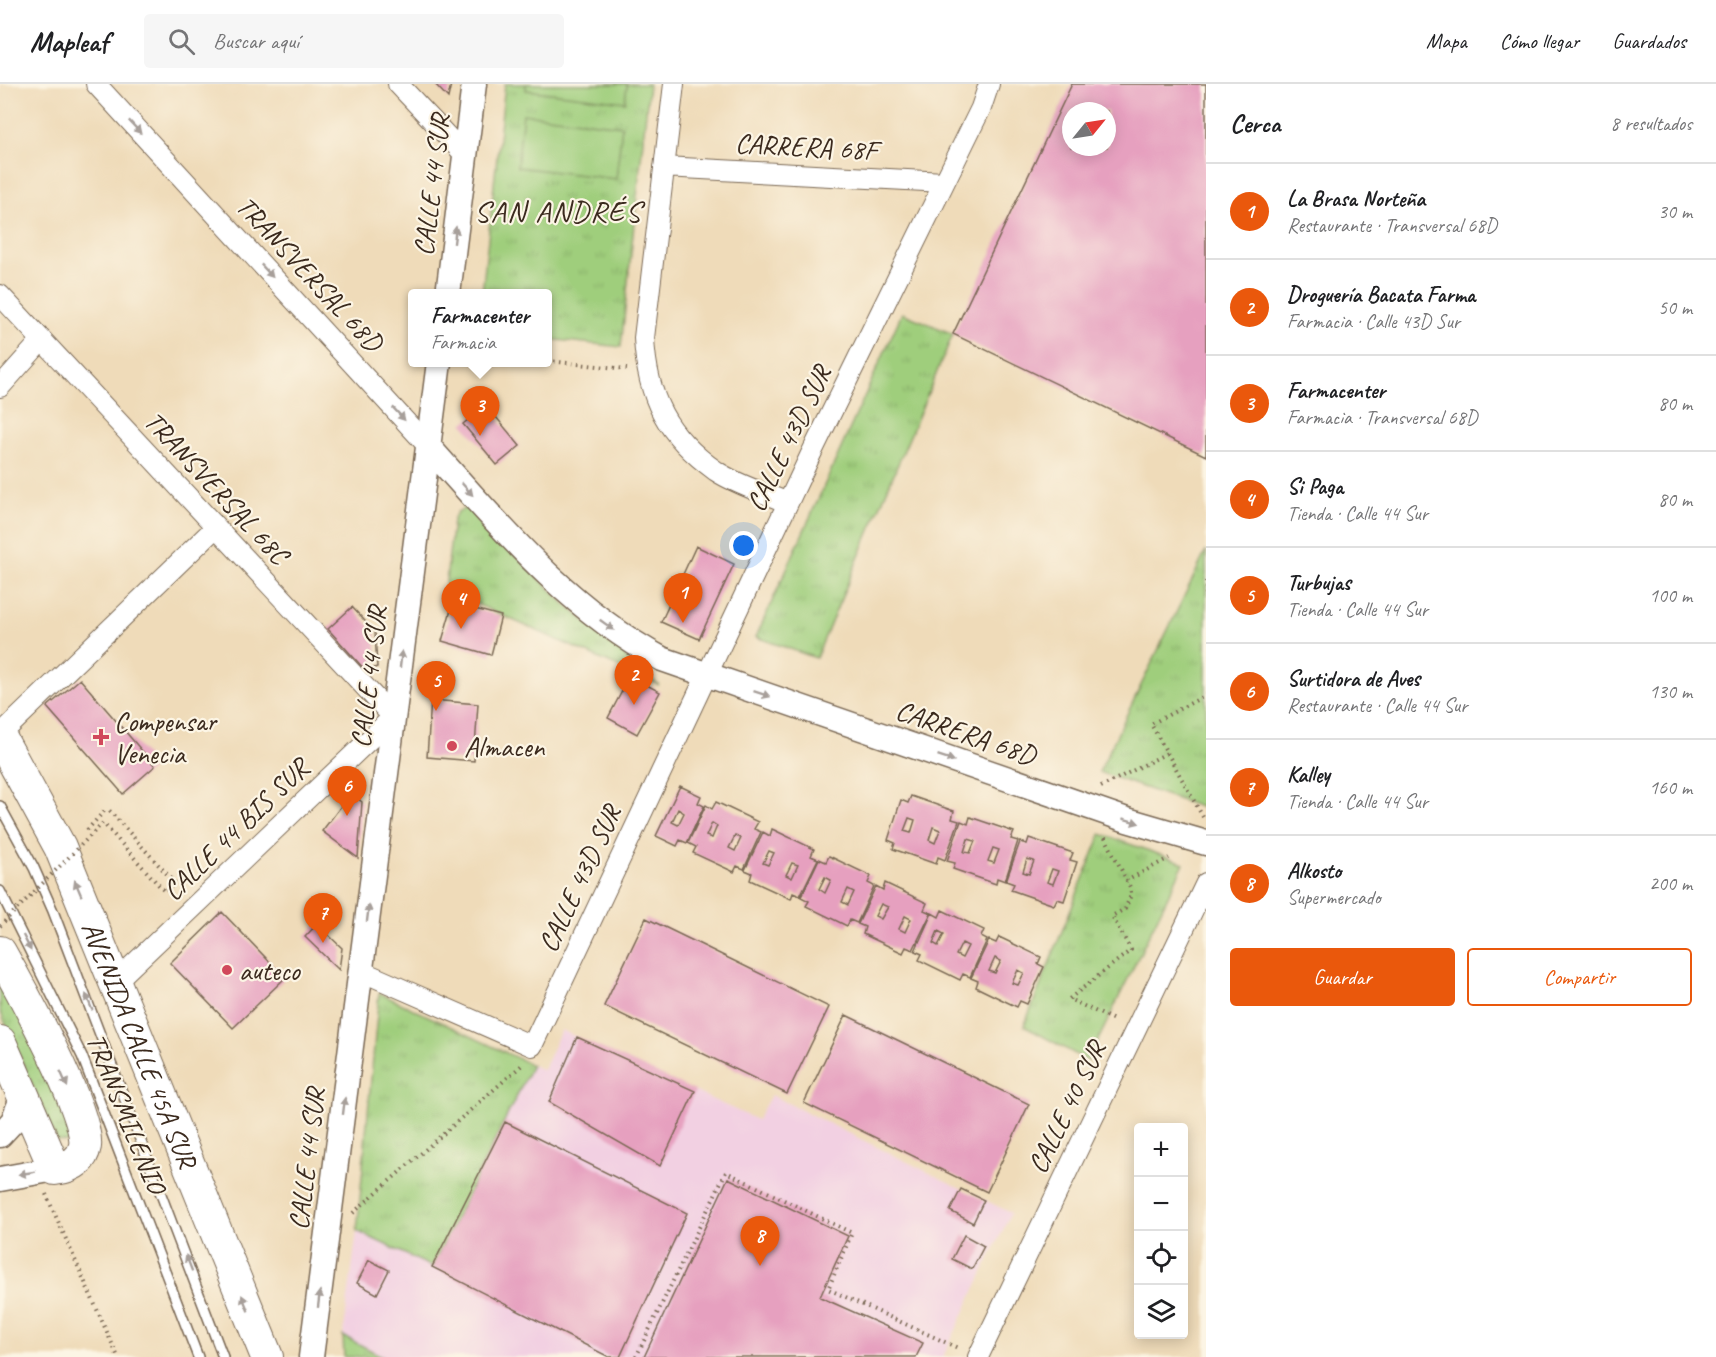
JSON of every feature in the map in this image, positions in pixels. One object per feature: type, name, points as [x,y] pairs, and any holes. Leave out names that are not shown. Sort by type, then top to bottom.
[{"type":"highway","name":"AVENIDA CALLE 45A SUR","points":[[0,736],[60,847],[267,1357]]},
{"type":"highway","points":[[0,952],[35,1017],[82,1125],[85,1147],[81,1158],[57,1176],[0,1042]]},
{"type":"street","name":"TRANSVERSAL 68D","points":[[96,84],[527,555],[602,623],[662,659],[707,675]]},
{"type":"street","points":[[398,84],[465,155]]},
{"type":"street","name":"CALLE 44 SUR","points":[[449,289],[474,84]]},
{"type":"street","points":[[674,84],[644,338],[646,371],[659,409],[681,442],[718,472],[788,503]]},
{"type":"street","name":"CALLE 43D SUR","points":[[531,1052],[788,503],[981,108],[989,84]]},
{"type":"street","name":"CARRERA 68F","points":[[664,167],[944,182]]},
{"type":"street","name":"TRANSVERSAL 68C","points":[[0,295],[393,717]]},
{"type":"street","points":[[0,387],[42,340]]},
{"type":"street","name":"CALLE 44 SUR","points":[[311,1357],[438,367]]},
{"type":"street","points":[[0,736],[216,527]]},
{"type":"street","name":"CARRERA 68D","points":[[707,675],[1127,820],[1206,843]]},
{"type":"street","name":"CALLE 44 BIS SUR","points":[[116,982],[393,717]]},
{"type":"street","name":"CALLE 40 SUR","points":[[978,1357],[1206,883]]},
{"type":"street","points":[[361,971],[531,1052]]},
{"type":"street","points":[[0,1135],[13,1121],[23,1096]]},
{"type":"street","points":[[0,1179],[57,1176]]},
{"type":"lane","name":"TRANSMILENIO","points":[[0,806],[34,868],[53,911],[224,1357]]},
{"type":"lane","name":"TRANSMILENIO","points":[[0,891],[82,1056],[198,1357]]},
{"type":"path","points":[[552,361],[646,371]]},
{"type":"path","points":[[1206,581],[1206,596]]},
{"type":"path","points":[[1206,695],[1151,724],[1206,823]]},
{"type":"path","points":[[1101,787],[1167,753]]},
{"type":"path","points":[[0,926],[103,823],[165,892],[175,883],[107,808],[87,830]]},
{"type":"path","points":[[1105,836],[1131,895],[1125,909],[1112,916],[1131,950],[1069,999],[1116,1021]]},
{"type":"path","points":[[1126,881],[1169,858]]},
{"type":"path","points":[[348,1217],[531,1052]]},
{"type":"path","points":[[636,1357],[726,1172],[852,1233],[828,1289],[958,1348]]},
{"type":"path","points":[[57,1176],[117,1357]]},
{"type":"shaded area","points":[[561,1030],[757,1120],[771,1095],[1011,1213],[943,1357],[344,1357],[343,1336],[357,1231],[432,1266],[532,1065],[543,1070]]},
{"type":"green space","points":[[505,84],[649,84],[621,347],[552,339],[552,289],[483,289]]},
{"type":"green space","points":[[526,84],[627,84],[625,102],[526,90]]},
{"type":"green space","points":[[523,114],[622,126],[616,179],[517,167]]},
{"type":"green space","points":[[902,313],[953,334],[816,658],[756,637]]},
{"type":"green space","points":[[468,507],[565,604],[659,685],[445,590],[453,520],[457,512]]},
{"type":"green space","points":[[1206,551],[1206,803],[1203,808],[1099,772]]},
{"type":"green space","points":[[1101,834],[1184,863],[1088,1061],[1024,1026]]},
{"type":"green space","points":[[0,975],[15,1001],[73,1138],[69,1142],[57,1141],[0,1011]]},
{"type":"green space","points":[[379,993],[532,1065],[432,1267],[357,1231]]},
{"type":"green space","points":[[343,1336],[384,1357],[344,1357]]},
{"type":"building","points":[[435,84],[451,84],[448,98]]},
{"type":"building","points":[[1072,84],[1206,84],[1206,456],[953,334],[1062,105],[1062,156],[1116,156],[1116,102],[1063,102]]},
{"type":"building","points":[[486,405],[520,446],[497,465],[463,424]]},
{"type":"building","points":[[696,546],[734,564],[699,639],[661,622]]},
{"type":"building","points":[[453,603],[501,616],[491,655],[442,641]]},
{"type":"building","points":[[352,607],[375,632],[377,667],[366,671],[328,629]]},
{"type":"building","points":[[630,676],[660,692],[637,734],[608,718]]},
{"type":"building","name":"Compensar Venecia","points":[[80,679],[155,766],[123,794],[47,707]]},
{"type":"building","points":[[431,700],[478,704],[474,761],[427,757]]},
{"type":"building","points":[[680,786],[701,796],[698,803],[704,806],[687,843],[680,840],[677,846],[656,836]],"holes":[[[678,809],[684,813],[678,825],[672,822]]]},
{"type":"building","points":[[351,793],[362,802],[358,858],[322,831]]},
{"type":"building","points":[[911,796],[954,811],[952,819],[959,821],[945,860],[938,857],[936,864],[893,849],[895,843],[888,840],[901,800],[908,803]],"holes":[[[909,818],[915,820],[911,833],[904,831]],[[933,827],[940,830],[935,843],[929,840]]]},
{"type":"building","points":[[716,802],[758,822],[754,829],[761,832],[744,869],[737,866],[734,872],[693,853],[696,847],[688,843],[706,805],[712,809]],"holes":[[[712,823],[717,826],[712,838],[706,836]],[[735,836],[741,838],[735,851],[729,848]]]},
{"type":"building","points":[[970,817],[1014,832],[1011,839],[1018,841],[1005,881],[997,878],[996,884],[953,869],[955,863],[947,861],[961,821],[968,824]],"holes":[[[968,839],[975,841],[970,853],[964,852]],[[993,848],[999,850],[994,863],[988,861]]]},
{"type":"building","points":[[772,829],[814,849],[811,856],[818,859],[800,896],[793,893],[791,899],[750,880],[752,873],[745,870],[763,832],[770,836]],"holes":[[[769,851],[774,853],[768,865],[763,863]],[[792,863],[798,865],[792,878],[786,875]]]},
{"type":"building","points":[[1029,838],[1073,853],[1070,860],[1077,862],[1064,901],[1057,899],[1054,905],[1011,890],[1014,884],[1006,881],[1020,842],[1027,844]],"holes":[[[1027,859],[1034,861],[1029,874],[1023,872]],[[1052,869],[1058,871],[1053,884],[1047,882]]]},
{"type":"building","points":[[829,856],[871,876],[868,883],[874,886],[857,923],[850,920],[847,926],[806,906],[809,901],[801,897],[819,859],[826,862]],"holes":[[[825,877],[831,880],[825,893],[819,889]],[[848,889],[854,892],[848,905],[842,902]]]},
{"type":"building","points":[[885,883],[927,903],[924,910],[931,913],[913,950],[906,947],[903,953],[863,934],[865,927],[858,924],[876,886],[883,890]],"holes":[[[881,904],[888,907],[881,919],[875,916]],[[905,916],[911,919],[905,932],[899,929]]]},
{"type":"building","points":[[942,910],[984,930],[981,937],[987,940],[970,977],[963,974],[960,980],[919,960],[922,954],[915,951],[932,913],[939,917]],"holes":[[[938,931],[944,934],[938,946],[933,943]],[[962,943],[968,946],[962,958],[956,955]]]},
{"type":"building","name":"auteco","points":[[222,912],[285,978],[233,1028],[170,963]]},
{"type":"building","points":[[646,918],[829,1007],[787,1094],[604,1006]]},
{"type":"building","points":[[317,924],[342,948],[339,970],[305,937]]},
{"type":"building","points":[[999,937],[1041,957],[1038,964],[1044,967],[1027,1004],[1020,1001],[1017,1007],[976,987],[978,981],[971,978],[989,940],[996,943]],"holes":[[[995,958],[1001,961],[995,973],[989,971]],[[1018,970],[1024,973],[1018,985],[1012,983]]]},
{"type":"building","points":[[846,1015],[1029,1104],[987,1192],[804,1103]]},
{"type":"building","points":[[577,1037],[695,1091],[660,1166],[549,1102]]},
{"type":"building","points":[[505,1122],[687,1213],[620,1357],[609,1357],[432,1267]]},
{"type":"building","points":[[728,1178],[848,1236],[820,1297],[923,1343],[916,1357],[644,1357]]},
{"type":"building","points":[[961,1189],[984,1200],[973,1223],[950,1211]]},
{"type":"building","points":[[964,1235],[984,1246],[972,1269],[952,1259]]},
{"type":"building","points":[[369,1260],[389,1270],[377,1294],[357,1283]]},
{"type":"place","name":"Farmacenter","points":[[480,436]]},
{"type":"place","name":"La Brasa Norteña","points":[[683,623]]},
{"type":"place","name":"Si Paga","points":[[461,629]]},
{"type":"place","name":"Droguería Bacata Farma","points":[[634,705]]},
{"type":"place","name":"Turbujas","points":[[436,711]]},
{"type":"place","name":"Compensar Venecia","points":[[101,737]]},
{"type":"place","name":"Almacen","points":[[452,746]]},
{"type":"place","name":"Surtidora de Aves","points":[[347,816]]},
{"type":"place","name":"Kalley","points":[[323,943]]},
{"type":"place","name":"auteco","points":[[227,970]]},
{"type":"place","name":"Alkosto","points":[[760,1266]]},
{"type":"district","name":"SAN ANDRÉS","points":[[558,211]]}]
